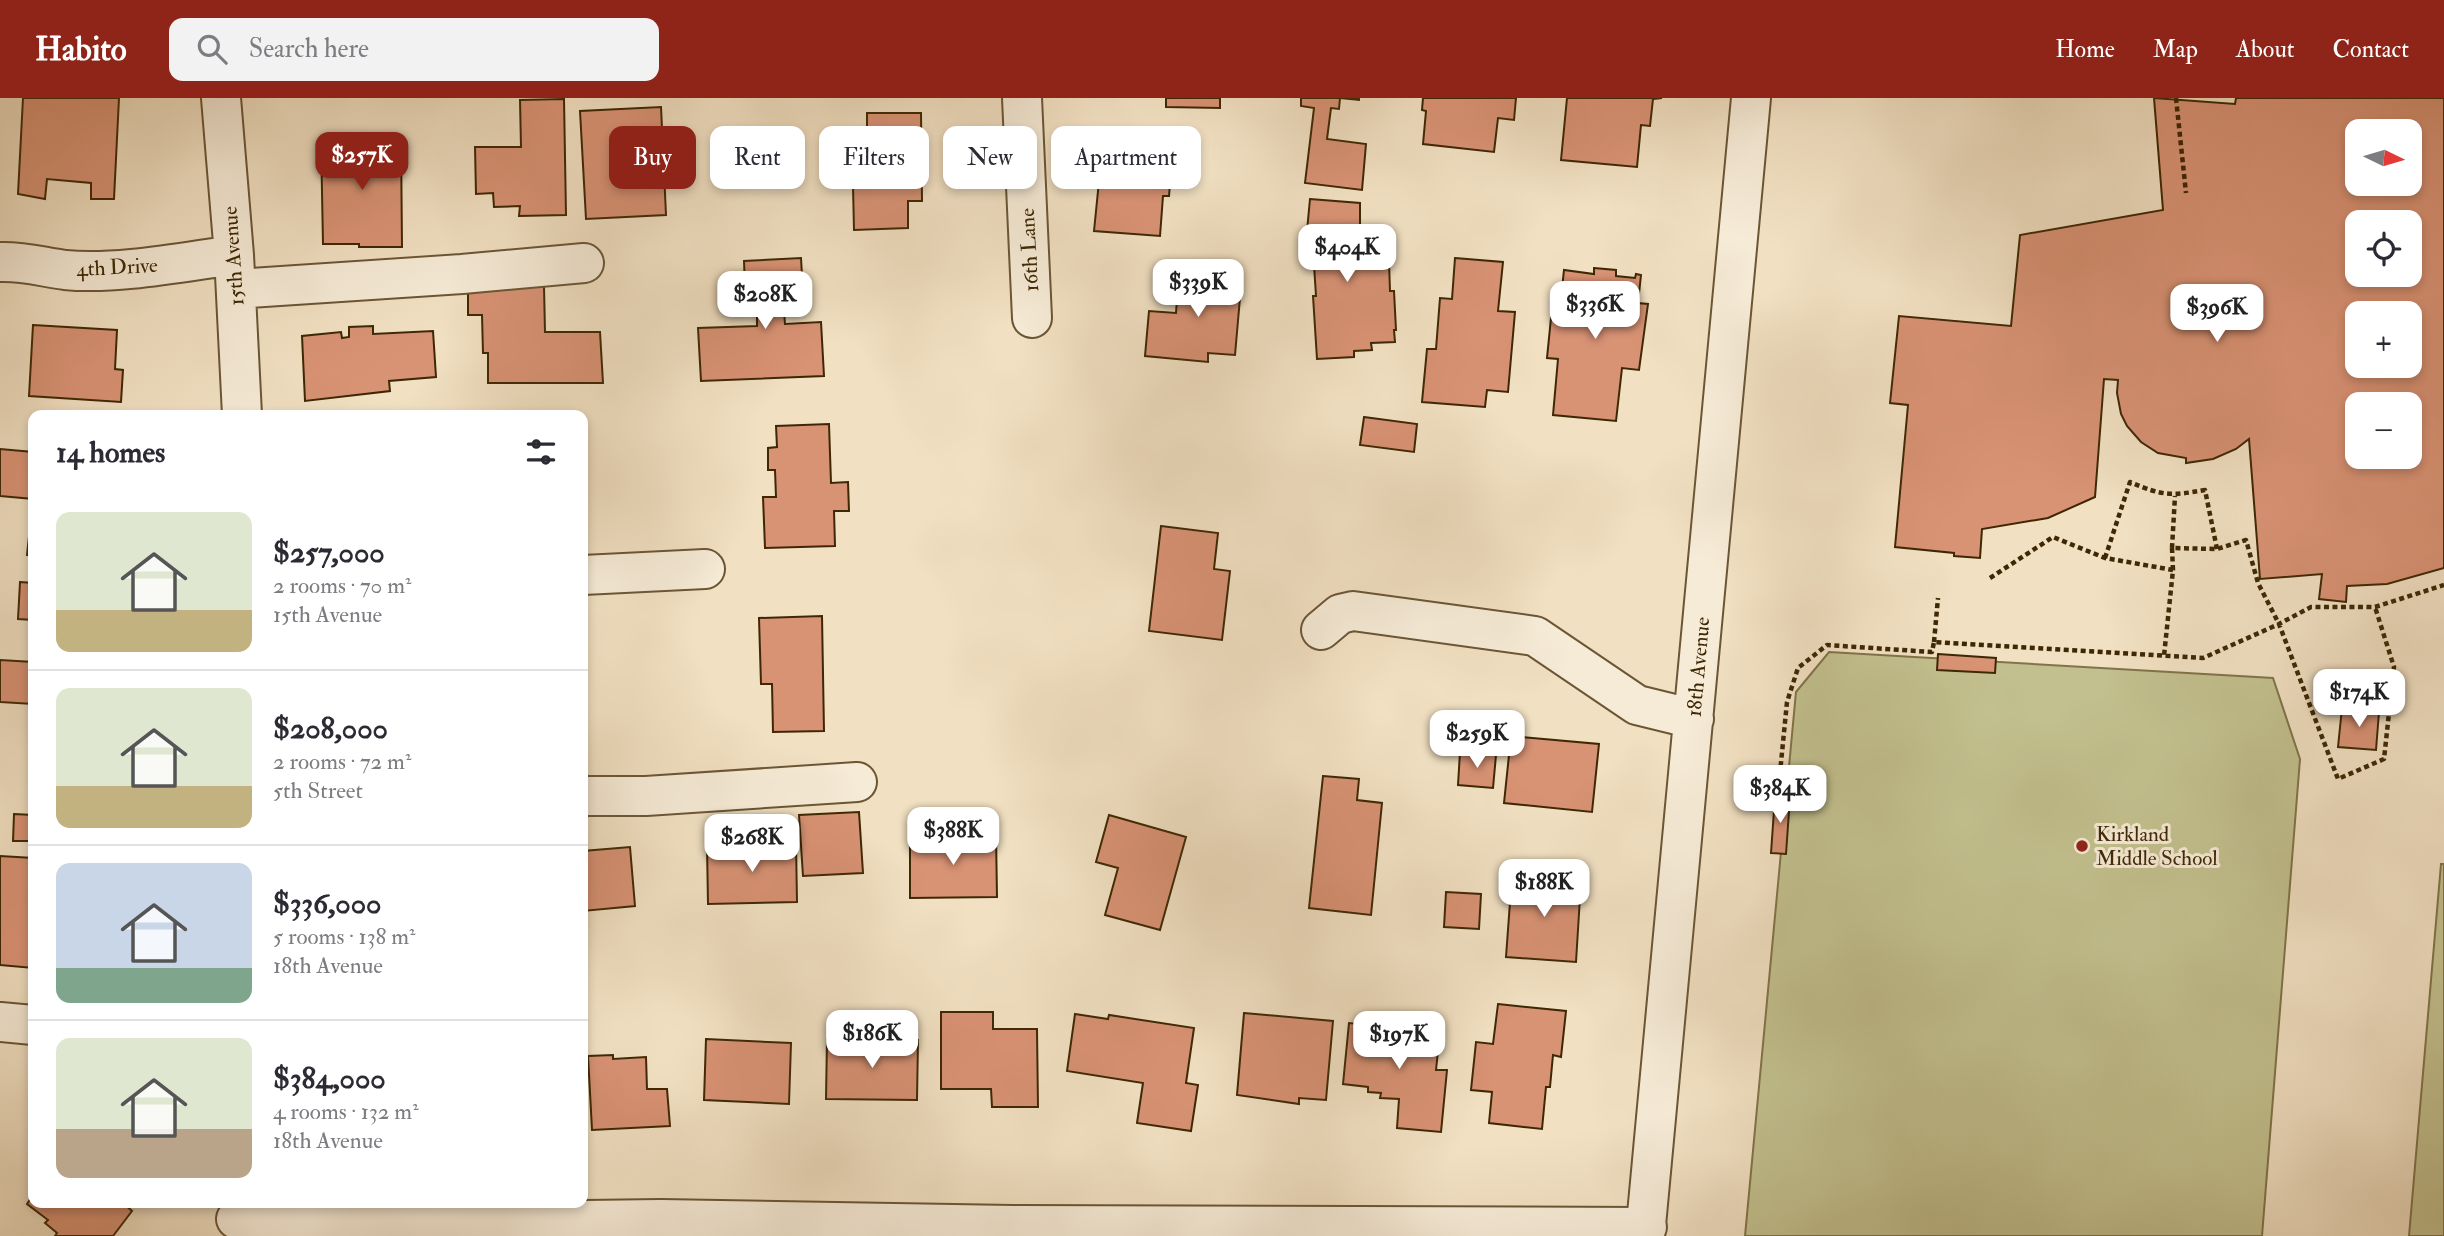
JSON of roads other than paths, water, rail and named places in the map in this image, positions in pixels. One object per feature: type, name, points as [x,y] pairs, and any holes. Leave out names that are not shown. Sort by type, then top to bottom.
[{"type":"street","name":"15th Avenue","points":[[221,98],[235,272],[242,410]]},
{"type":"street","name":"16th Lane","points":[[1022,98],[1032,318]]},
{"type":"street","name":"18th Avenue","points":[[1646,1232],[1751,98]]},
{"type":"street","name":"4th Drive","points":[[0,262],[24,261],[65,270],[462,274],[584,263]]},
{"type":"street","points":[[588,575],[705,569]]},
{"type":"street","points":[[1321,630],[1340,614],[1353,611],[1535,636],[1637,705],[1694,719]]},
{"type":"street","points":[[588,796],[646,796],[857,782]]},
{"type":"street","points":[[0,1022],[28,1025]]},
{"type":"street","points":[[235,1219],[285,1224],[430,1230],[661,1228],[1646,1232]]},
{"type":"place","name":"Kirkland Middle School","points":[[2082,846]]}]
